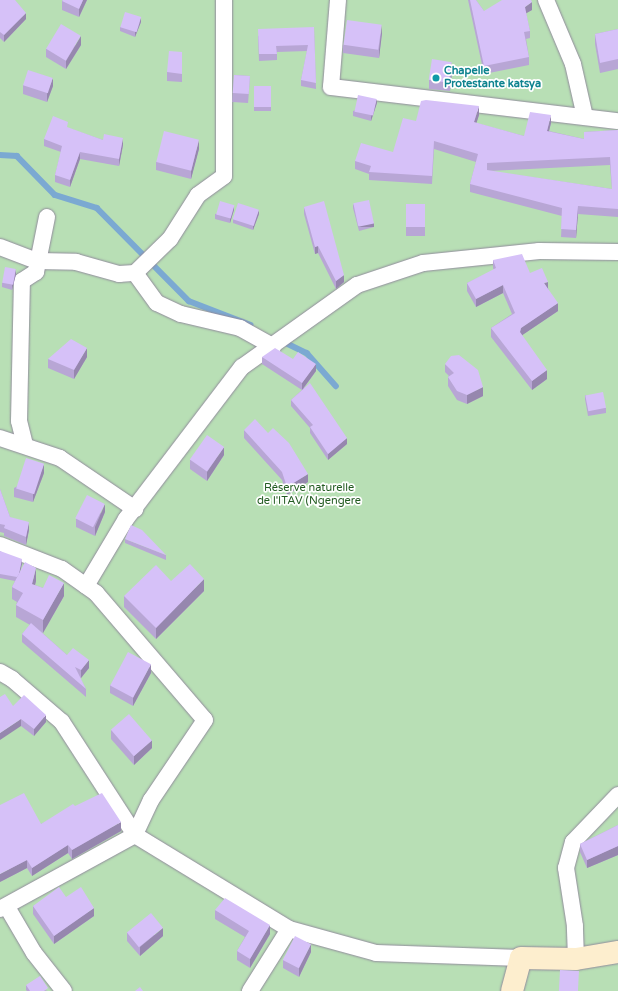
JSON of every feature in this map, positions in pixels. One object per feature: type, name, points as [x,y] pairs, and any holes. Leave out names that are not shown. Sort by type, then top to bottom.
[{"type":"street","points":[[0,247],[37,261],[76,262],[119,274],[135,273],[170,239],[198,196],[224,176],[224,0]]},
{"type":"street","points":[[338,0],[331,87],[618,121]]},
{"type":"street","points":[[546,0],[573,64],[585,117]]},
{"type":"street","points":[[26,445],[18,421],[22,281],[36,272],[37,261],[48,217]]},
{"type":"street","points":[[86,586],[135,509],[242,367],[357,285],[423,263],[539,251],[618,252]]},
{"type":"street","points":[[135,273],[158,303],[181,314],[240,328],[273,346]]},
{"type":"street","points":[[0,438],[26,445],[60,458],[135,509]]},
{"type":"street","points":[[0,546],[50,564],[86,586],[168,673],[205,720],[151,800],[135,834],[4,908],[34,953],[62,990]]},
{"type":"street","points":[[0,672],[12,678],[62,722],[135,834],[289,929],[376,953],[576,959],[618,952]]},
{"type":"street","points":[[576,959],[575,926],[566,868],[573,842],[618,795]]},
{"type":"street","points":[[250,991],[289,929]]},
{"type":"street","points":[[512,991],[521,958]]},
{"type":"green space","name":"Réserve naturelle de l'ITAV (Ngengere","points":[[0,0],[618,0],[618,991],[0,991]]},
{"type":"building","points":[[0,0],[15,0],[26,13],[4,35],[0,32]]},
{"type":"building","points":[[83,0],[79,9],[62,1]]},
{"type":"building","points":[[470,0],[476,0],[484,11],[502,0],[531,0],[532,2],[525,7],[530,31],[524,32],[529,57],[484,66]]},
{"type":"building","points":[[125,12],[141,17],[137,32],[120,27]]},
{"type":"building","points":[[347,20],[382,25],[378,50],[344,45]]},
{"type":"building","points":[[61,24],[81,36],[66,61],[46,49]]},
{"type":"building","points":[[314,27],[316,83],[301,80],[308,45],[276,46],[277,54],[259,54],[258,29]]},
{"type":"building","points":[[618,29],[618,59],[600,63],[595,34]]},
{"type":"building","points":[[169,51],[182,52],[182,74],[167,72]]},
{"type":"building","points":[[432,59],[452,62],[448,83],[429,80]]},
{"type":"building","points":[[28,70],[53,78],[48,93],[23,85]]},
{"type":"building","points":[[234,75],[250,76],[249,94],[233,93]]},
{"type":"building","points":[[254,86],[271,86],[271,107],[254,107]]},
{"type":"building","points":[[358,95],[377,99],[373,116],[354,112]]},
{"type":"building","points":[[426,100],[479,106],[474,122],[524,136],[530,112],[551,115],[547,131],[584,139],[584,132],[618,130],[618,209],[578,206],[576,230],[561,229],[562,208],[470,184],[478,154],[434,141],[432,176],[369,172],[371,166],[355,161],[361,143],[393,152],[403,118],[416,121],[421,101]],"holes":[[[610,157],[612,189],[487,170],[487,163]]]},
{"type":"building","points":[[53,116],[68,122],[67,127],[103,140],[104,134],[123,138],[119,159],[80,152],[70,180],[55,175],[62,146],[44,139]]},
{"type":"building","points":[[164,131],[199,140],[191,171],[156,162]]},
{"type":"building","points":[[369,200],[374,223],[358,227],[353,203]]},
{"type":"building","points":[[220,201],[234,205],[231,219],[216,214]]},
{"type":"building","points":[[324,201],[344,275],[336,281],[318,246],[315,247],[304,207]]},
{"type":"building","points":[[238,203],[259,210],[254,226],[233,219]]},
{"type":"building","points":[[406,204],[425,204],[425,227],[406,227]]},
{"type":"building","points":[[522,254],[530,273],[542,268],[548,282],[544,283],[558,303],[521,328],[520,332],[547,370],[532,381],[491,328],[515,313],[503,285],[476,299],[467,283],[496,268],[493,260]]},
{"type":"building","points":[[5,267],[16,269],[13,285],[2,283]]},
{"type":"building","points":[[71,339],[87,348],[74,370],[48,359]]},
{"type":"building","points":[[275,348],[293,359],[298,352],[316,364],[302,383],[262,357]]},
{"type":"building","points":[[459,355],[478,370],[483,387],[467,395],[457,391],[448,377],[454,373],[445,364],[451,356]]},
{"type":"building","points":[[310,383],[347,438],[328,454],[310,427],[313,425],[291,400]]},
{"type":"building","points":[[603,392],[606,408],[588,411],[585,395]]},
{"type":"building","points":[[255,419],[268,433],[273,428],[289,443],[308,474],[287,487],[282,472],[244,430]]},
{"type":"building","points":[[207,435],[224,447],[207,472],[190,460]]},
{"type":"building","points":[[26,458],[44,464],[34,494],[16,488]]},
{"type":"building","points":[[0,489],[10,517],[29,522],[26,537],[4,528],[5,525],[0,524]]},
{"type":"building","points":[[87,495],[105,504],[93,527],[75,518]]},
{"type":"building","points":[[131,525],[142,530],[166,555],[125,539]]},
{"type":"building","points":[[0,551],[22,559],[17,577],[0,574]]},
{"type":"building","points":[[25,562],[36,568],[32,584],[43,588],[49,575],[64,583],[43,620],[16,605],[23,593],[12,587]]},
{"type":"building","points":[[190,564],[204,579],[156,628],[124,596],[156,565],[171,581]]},
{"type":"building","points":[[31,623],[67,655],[73,648],[89,660],[81,670],[75,667],[86,689],[22,634]]},
{"type":"building","points":[[128,652],[151,664],[133,698],[110,686]]},
{"type":"building","points":[[5,694],[13,706],[24,695],[46,715],[34,729],[21,719],[0,733],[0,697]]},
{"type":"building","points":[[129,714],[152,740],[134,756],[111,730]]},
{"type":"building","points":[[24,793],[41,824],[73,804],[75,806],[102,793],[121,822],[72,850],[68,845],[32,868],[27,860],[0,874],[0,805]]},
{"type":"building","points":[[618,825],[618,846],[587,860],[580,844]]},
{"type":"building","points":[[59,887],[66,897],[81,887],[94,908],[54,936],[33,906]]},
{"type":"building","points":[[225,898],[270,925],[250,959],[237,951],[249,931],[215,910]]},
{"type":"building","points":[[151,913],[163,928],[139,947],[127,933]]},
{"type":"building","points":[[295,936],[311,944],[299,968],[283,960]]},
{"type":"building","points":[[560,970],[579,971],[578,991],[559,991]]},
{"type":"building","points":[[40,976],[48,988],[44,991],[30,991],[26,985]]},
{"type":"building","points":[[140,987],[143,991],[135,991]]},
{"type":"waterway","points":[[0,155],[17,156],[55,195],[97,208],[189,301],[251,325]]},
{"type":"waterway","points":[[282,341],[307,353],[336,386]]},
{"type":"place","name":"Chapelle Protestante katsya","points":[[436,78]]}]
